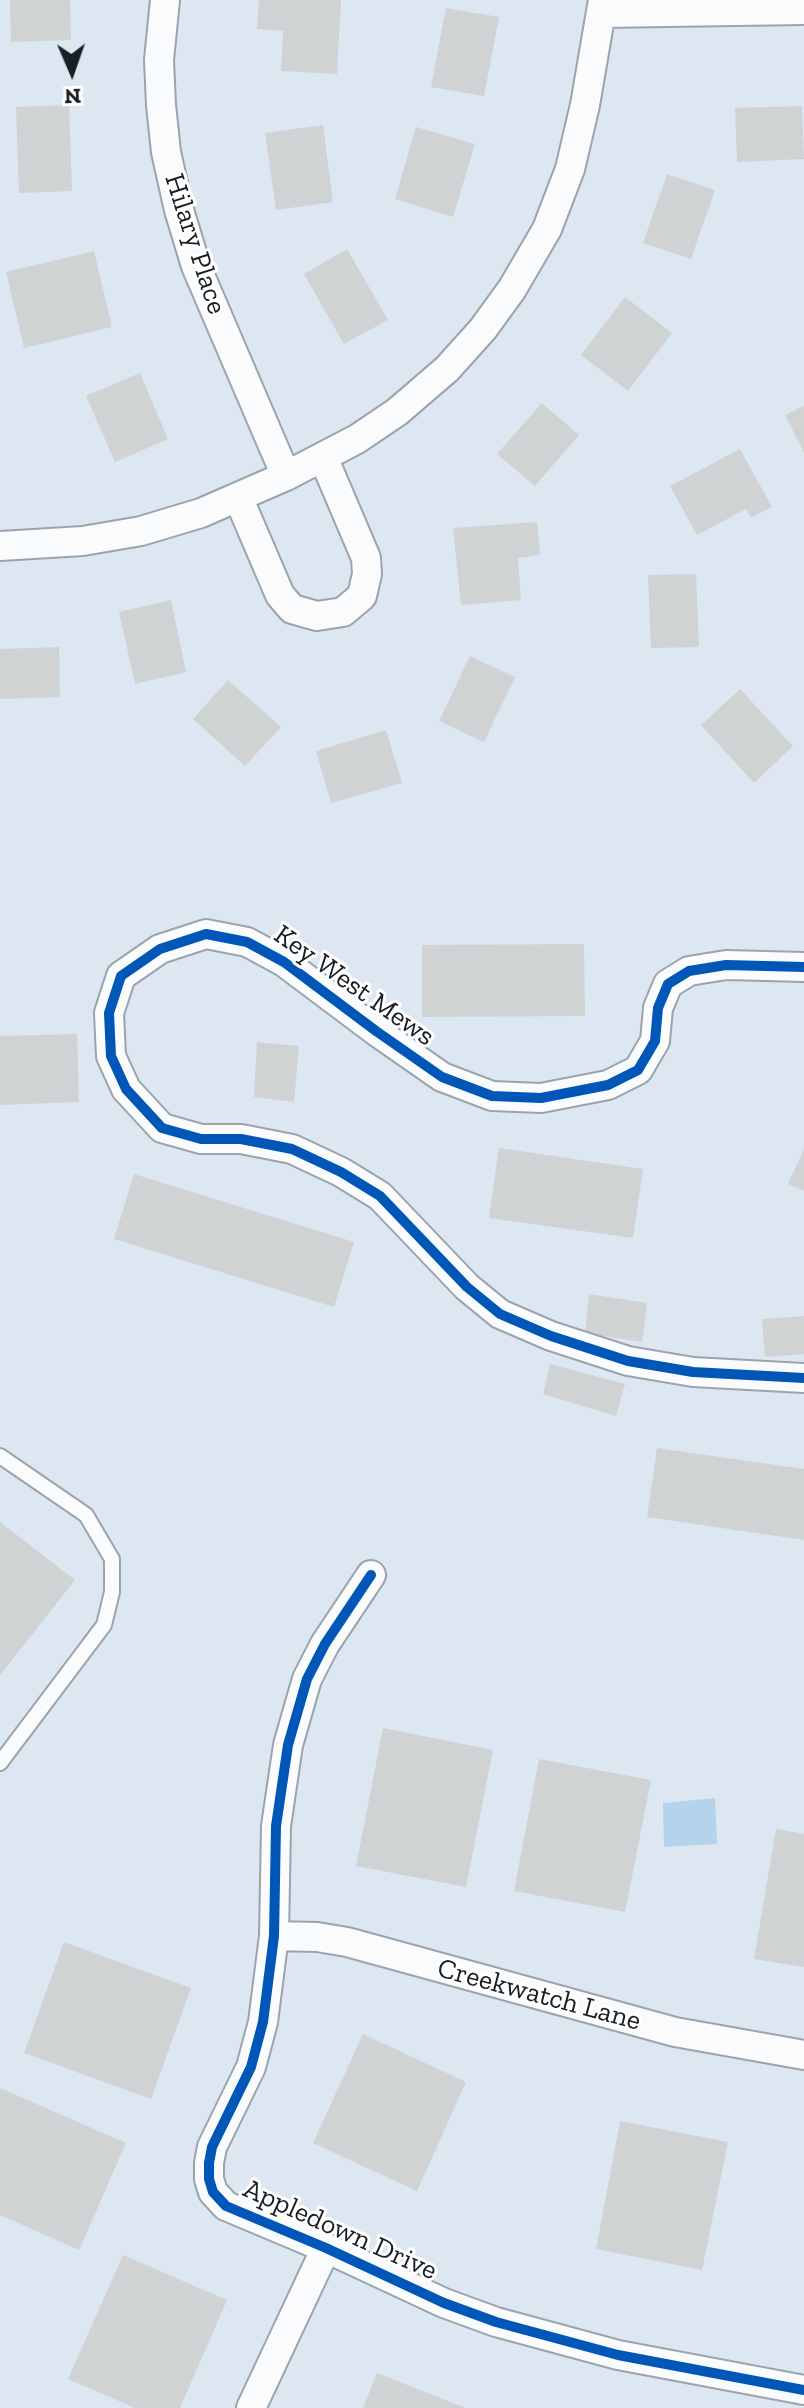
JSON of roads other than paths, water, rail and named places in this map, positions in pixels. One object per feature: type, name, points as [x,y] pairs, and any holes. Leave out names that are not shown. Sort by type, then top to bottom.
[{"type":"street","name":"Hilary Place","points":[[165,0],[159,60],[161,105],[166,152],[179,210],[196,266],[286,476]]},
{"type":"street","points":[[0,546],[83,541],[141,531],[201,513],[286,476],[357,439],[397,412],[447,369],[483,329],[512,289],[547,229],[570,169],[602,6],[804,10]]},
{"type":"street","points":[[238,497],[280,595],[292,609],[317,616],[343,612],[362,596],[367,574],[366,558],[323,457]]},
{"type":"street","name":"Key West Mews","points":[[804,967],[726,965],[689,971],[668,984],[658,1008],[655,1041],[638,1070],[608,1085],[541,1098],[492,1096],[442,1077],[284,962],[247,942],[206,934],[160,949],[121,976],[109,1013],[111,1056],[126,1089],[162,1128],[201,1139],[241,1139],[292,1149],[341,1172],[380,1196],[467,1287],[500,1314],[551,1336],[628,1361],[693,1372],[804,1378]]},
{"type":"street","name":"Appledown Drive","points":[[371,1575],[325,1644],[307,1679],[288,1745],[276,1826],[274,1936],[263,2022],[251,2067],[212,2147],[209,2179],[213,2192],[226,2206],[444,2303],[538,2335],[618,2355],[804,2390]]},
{"type":"street","name":"Creekwatch Lane","points":[[274,1936],[317,1937],[347,1942],[675,2032],[804,2055]]},
{"type":"street","points":[[251,2408],[326,2248]]},
{"type":"lane","points":[[0,1456],[86,1515],[112,1559],[112,1592],[104,1625],[0,1763]]}]
